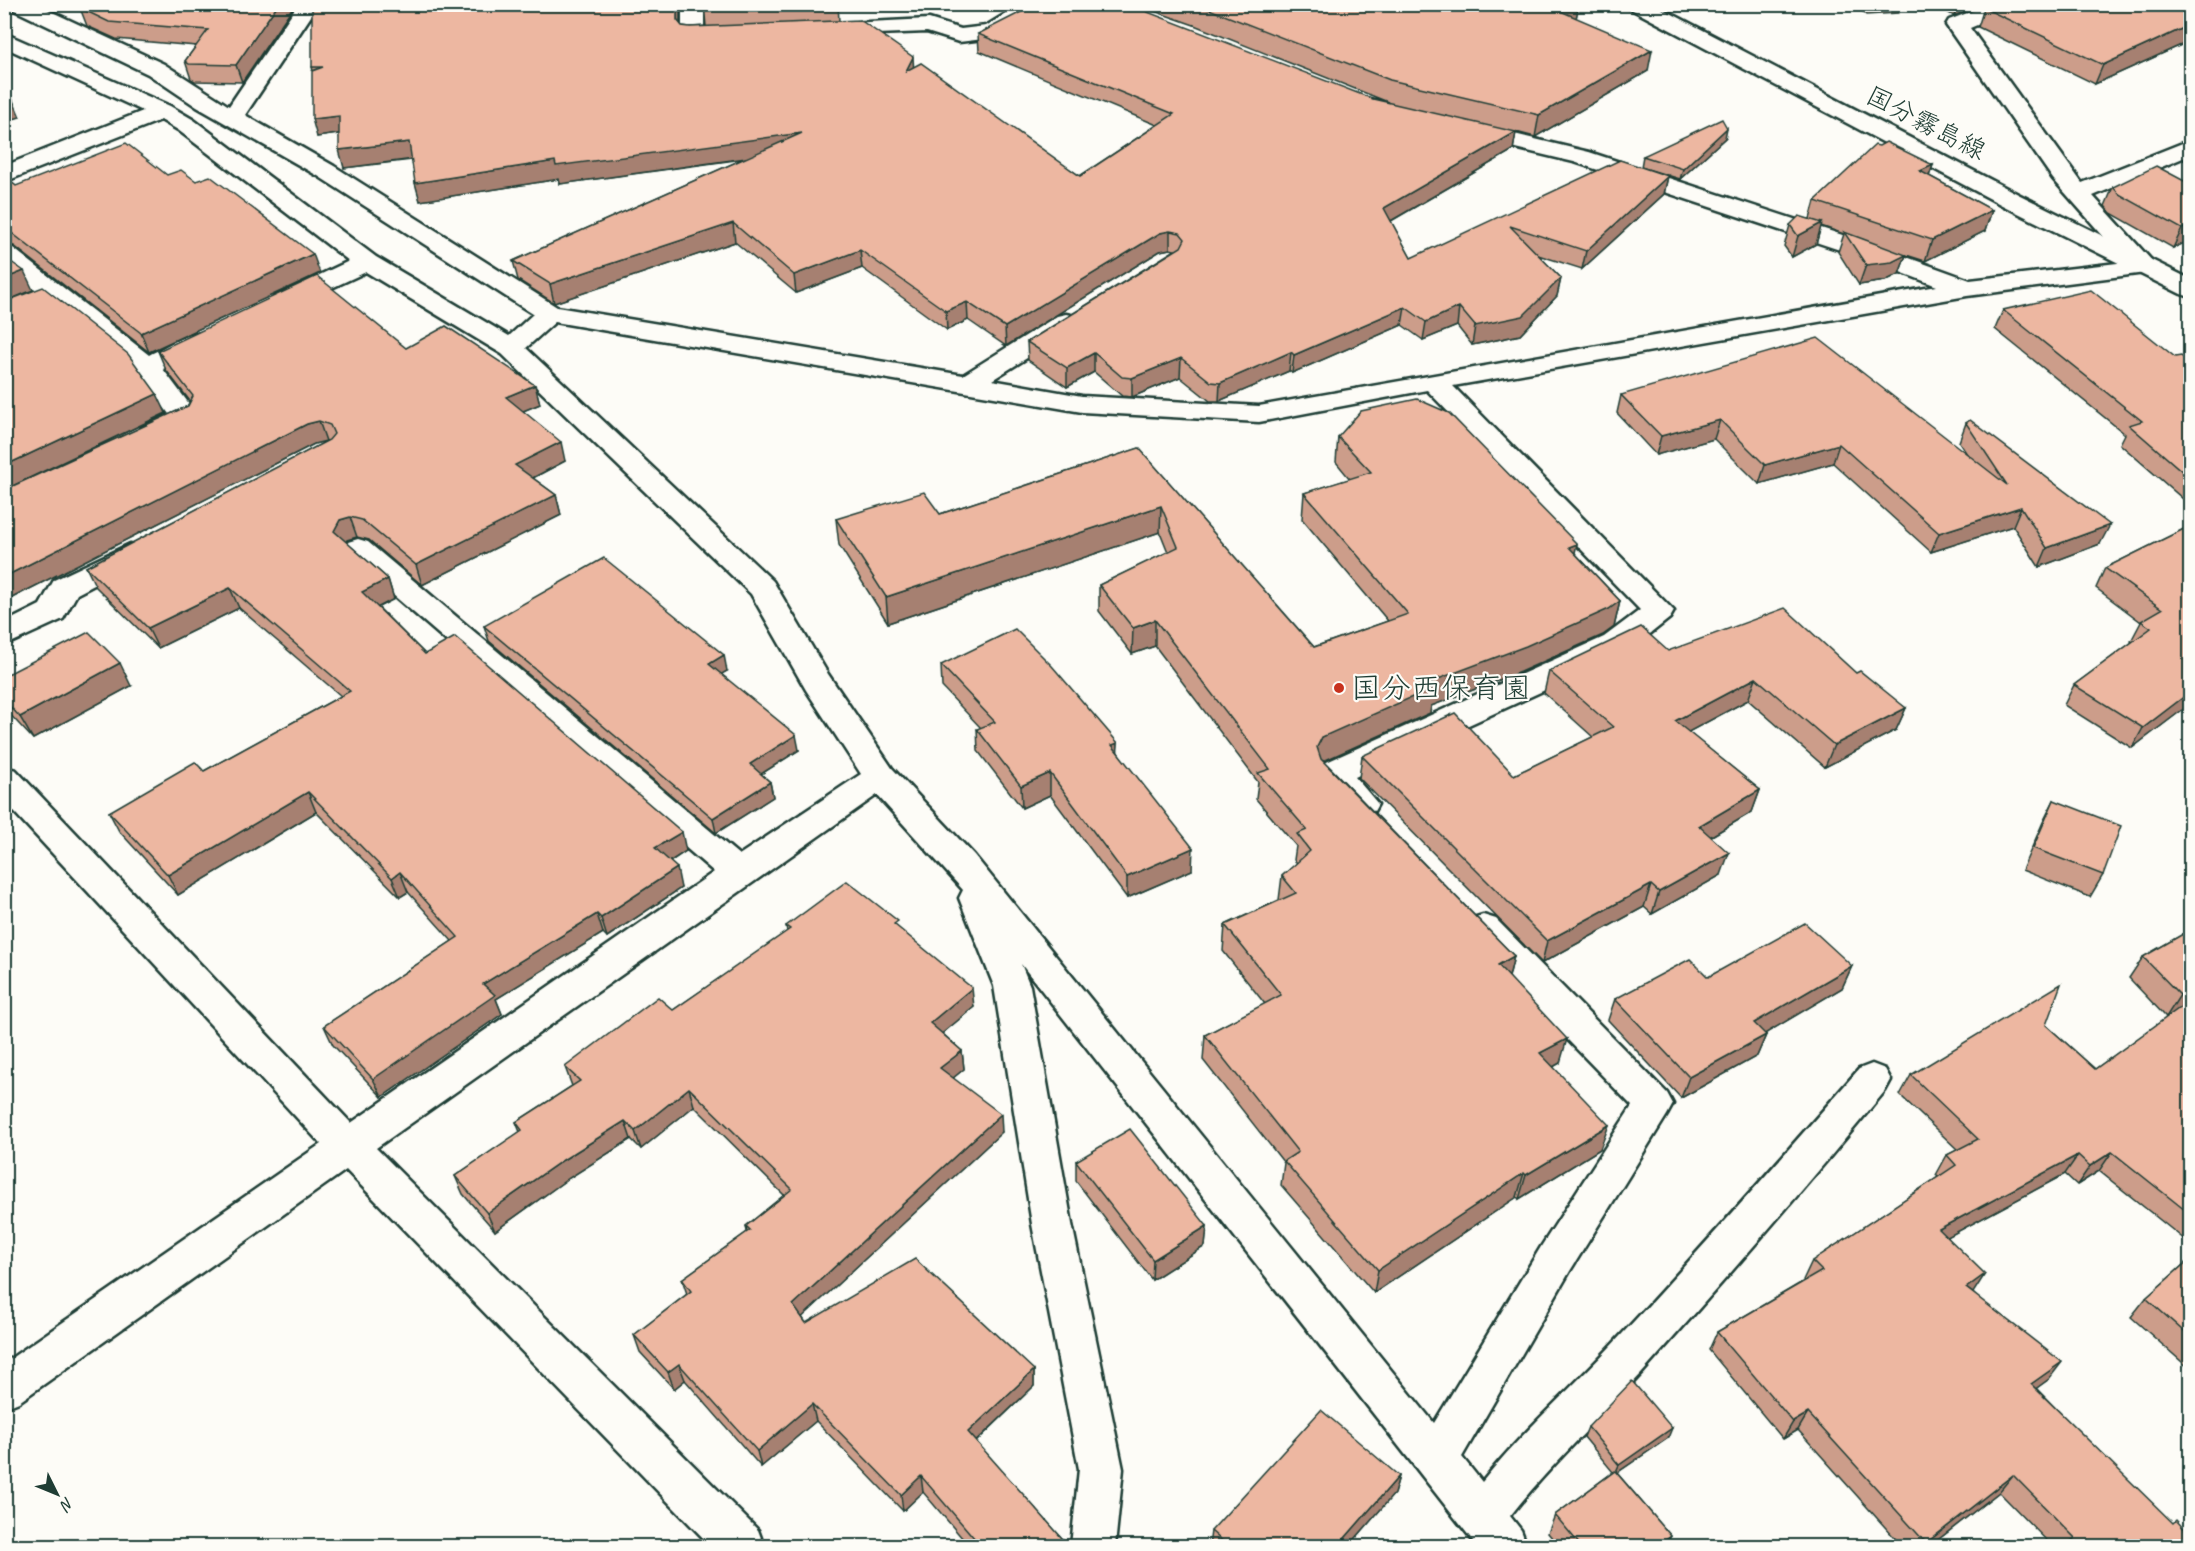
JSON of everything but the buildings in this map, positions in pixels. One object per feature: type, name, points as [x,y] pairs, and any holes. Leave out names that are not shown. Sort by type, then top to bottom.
[{"type":"street","points":[[17,4],[156,69],[232,118],[326,171],[549,313],[1082,404],[1259,414],[1433,381],[1967,288],[2144,267]]},
{"type":"street","points":[[232,118],[309,4]]},
{"type":"street","points":[[693,4],[693,36],[752,33]]},
{"type":"street","points":[[811,31],[929,25],[959,36],[992,32],[1038,4]]},
{"type":"street","name":"国分霧島線","points":[[1636,4],[2190,289]]},
{"type":"street","points":[[2011,4],[1958,25],[2061,174],[2144,267]]},
{"type":"street","points":[[4,39],[162,111],[186,125],[367,262],[511,348],[762,588],[817,681],[880,777],[962,864],[1156,1105],[1493,1532],[1527,1460],[1610,1377],[1745,1230],[1872,1080]]},
{"type":"street","points":[[4,175],[162,111]]},
{"type":"street","points":[[1447,125],[1581,157],[1867,251],[1967,288]]},
{"type":"street","points":[[2079,193],[2190,147]]},
{"type":"street","points":[[4,253],[147,366],[185,417],[132,442]]},
{"type":"street","points":[[262,312],[367,262]]},
{"type":"street","points":[[25,306],[55,293]]},
{"type":"street","points":[[966,385],[1082,312]]},
{"type":"street","points":[[511,348],[549,313]]},
{"type":"street","points":[[147,366],[220,332]]},
{"type":"street","points":[[1382,825],[1332,774],[1615,645],[1659,611],[1433,381]]},
{"type":"street","points":[[4,636],[52,612],[65,587],[159,538]]},
{"type":"street","points":[[358,549],[738,873]]},
{"type":"street","points":[[4,1388],[738,873],[880,777]]},
{"type":"street","points":[[4,779],[348,1146],[742,1546]]},
{"type":"street","points":[[962,864],[1012,986],[1052,1224],[1101,1469],[1093,1546]]},
{"type":"street","points":[[1435,1461],[1556,1258],[1654,1104],[1464,909]]},
{"type":"place","name":"国分西保育園","points":[[1339,688]]}]
